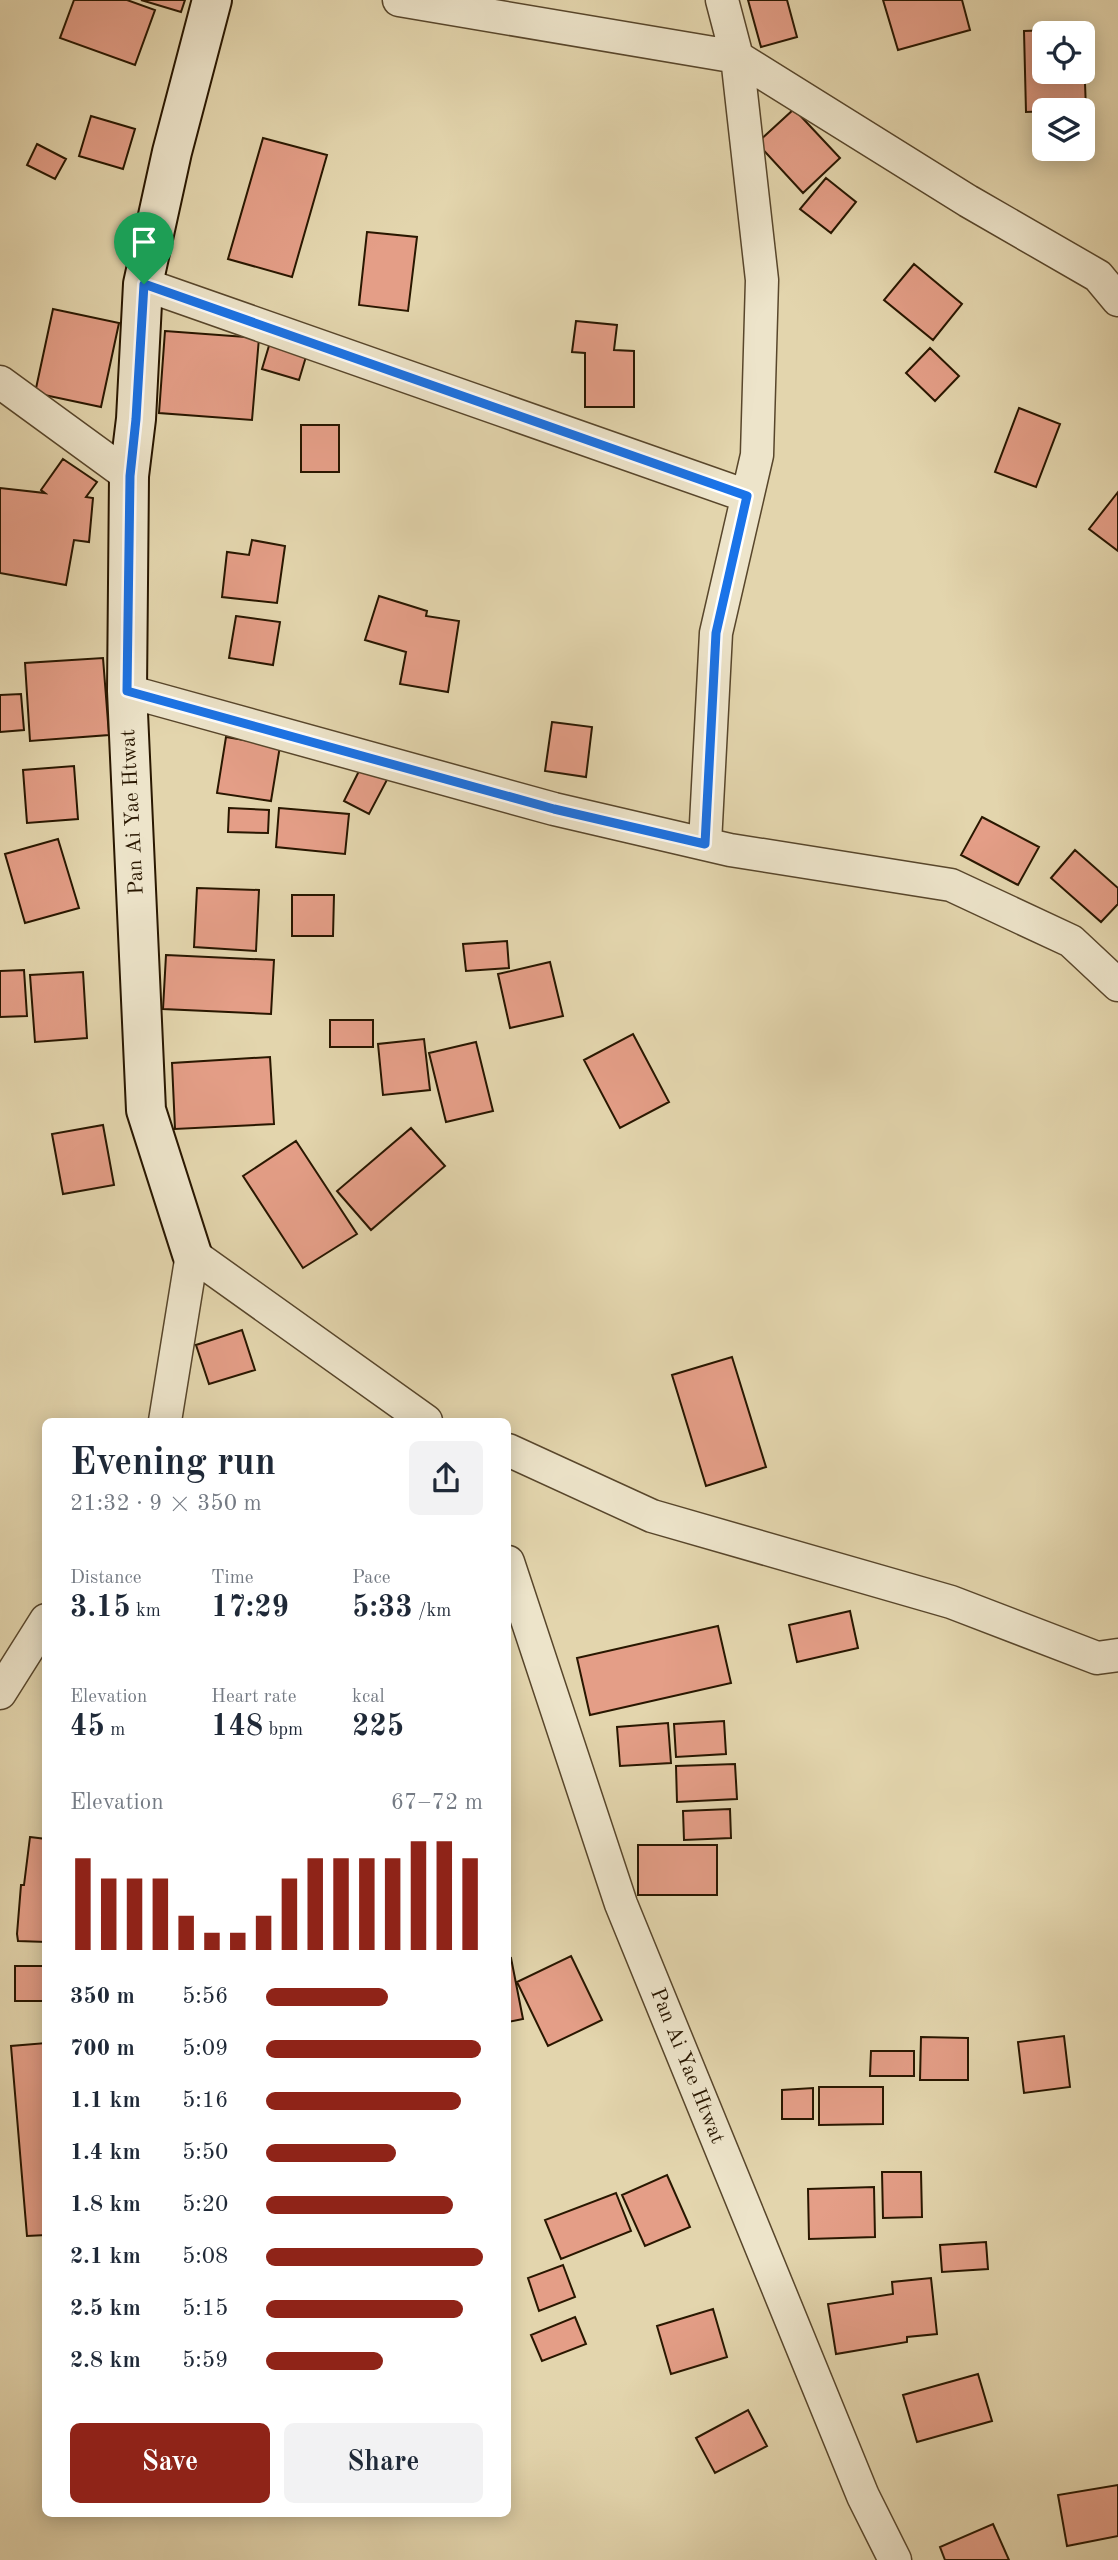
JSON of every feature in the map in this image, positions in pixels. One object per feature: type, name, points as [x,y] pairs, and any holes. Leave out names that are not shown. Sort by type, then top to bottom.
[{"type":"street","name":"Pan Ai Yae Htwat","points":[[192,1254],[146,1111],[127,691],[130,476],[144,284],[172,152],[212,0]]},
{"type":"street","points":[[399,0],[737,57],[968,201],[1098,276],[1118,300]]},
{"type":"street","points":[[705,844],[716,633],[757,454],[762,280],[737,57],[722,0]]},
{"type":"street","points":[[144,284],[747,496]]},
{"type":"street","points":[[0,383],[130,476]]},
{"type":"street","points":[[127,691],[554,809],[730,850],[951,885],[1071,941],[1118,985]]},
{"type":"street","points":[[165,1418],[192,1254],[422,1418]]},
{"type":"street","points":[[397,1400],[436,1418]]},
{"type":"street","points":[[511,1451],[652,1516],[951,1602],[1097,1658],[1118,1655]]},
{"type":"street","name":"Pan Ai Yae Htwat","points":[[511,1571],[621,1904],[863,2496],[895,2560]]},
{"type":"street","points":[[0,1693],[42,1626]]},
{"type":"building","points":[[74,0],[127,0],[155,10],[135,65],[60,38]]},
{"type":"building","points":[[141,0],[185,0],[181,12]]},
{"type":"building","points":[[748,0],[787,0],[797,37],[761,47]]},
{"type":"building","points":[[883,0],[962,0],[970,30],[898,50]]},
{"type":"building","points":[[1024,31],[1032,31],[1032,84],[1085,84],[1086,98],[1032,98],[1032,112],[1026,112]]},
{"type":"building","points":[[794,109],[840,158],[803,193],[757,143]]},
{"type":"building","points":[[91,116],[135,129],[123,169],[79,156]]},
{"type":"building","points":[[263,138],[327,155],[292,277],[228,259]]},
{"type":"building","points":[[37,144],[66,159],[55,179],[27,165]]},
{"type":"building","points":[[826,178],[856,202],[831,233],[800,209]]},
{"type":"building","points":[[367,232],[417,237],[408,311],[359,305]]},
{"type":"building","points":[[914,264],[962,304],[933,340],[884,300]]},
{"type":"building","points":[[53,309],[119,323],[101,407],[35,393]]},
{"type":"building","points":[[576,321],[617,325],[614,350],[634,351],[634,407],[585,407],[585,353],[572,352]]},
{"type":"building","points":[[165,331],[259,338],[252,420],[159,413]]},
{"type":"building","points":[[271,339],[308,350],[299,380],[262,369]]},
{"type":"building","points":[[930,348],[959,376],[935,401],[906,373]]},
{"type":"building","points":[[1019,408],[1060,424],[1036,487],[995,472]]},
{"type":"building","points":[[301,425],[339,425],[339,472],[301,472]]},
{"type":"building","points":[[63,459],[97,482],[86,497],[93,498],[89,542],[74,540],[66,585],[0,573],[0,488],[45,493],[41,490]]},
{"type":"building","points":[[1118,492],[1118,551],[1089,529]]},
{"type":"building","points":[[252,540],[285,546],[277,603],[222,597],[227,552],[249,555]]},
{"type":"building","points":[[379,596],[427,611],[426,616],[459,621],[448,692],[400,684],[406,652],[365,640]]},
{"type":"building","points":[[236,616],[280,622],[273,665],[229,658]]},
{"type":"building","points":[[103,658],[109,735],[30,741],[25,663]]},
{"type":"building","points":[[21,694],[24,730],[0,732],[0,695]]},
{"type":"building","points":[[552,722],[592,727],[586,777],[545,771]]},
{"type":"building","points":[[226,737],[280,746],[271,801],[217,793]]},
{"type":"building","points":[[363,763],[389,776],[369,814],[344,801]]},
{"type":"building","points":[[74,766],[78,819],[27,823],[23,770]]},
{"type":"building","points":[[229,808],[269,810],[268,833],[228,832]]},
{"type":"building","points":[[279,808],[349,814],[345,854],[276,847]]},
{"type":"building","points":[[982,817],[1039,847],[1018,885],[961,855]]},
{"type":"building","points":[[58,839],[79,908],[25,923],[5,854]]},
{"type":"building","points":[[1075,850],[1118,888],[1118,904],[1101,922],[1051,878]]},
{"type":"building","points":[[197,888],[259,890],[256,951],[194,947]]},
{"type":"building","points":[[292,895],[334,895],[333,936],[292,936]]},
{"type":"building","points":[[507,941],[509,968],[466,971],[463,944]]},
{"type":"building","points":[[166,955],[274,960],[271,1014],[163,1009]]},
{"type":"building","points":[[550,962],[563,1016],[510,1028],[498,974]]},
{"type":"building","points":[[24,970],[27,1016],[0,1017],[0,971]]},
{"type":"building","points":[[83,972],[87,1038],[35,1042],[30,975]]},
{"type":"building","points":[[330,1020],[373,1020],[373,1047],[330,1047]]},
{"type":"building","points":[[633,1034],[669,1102],[620,1128],[584,1060]]},
{"type":"building","points":[[424,1039],[430,1090],[383,1095],[378,1044]]},
{"type":"building","points":[[476,1042],[493,1111],[446,1122],[429,1053]]},
{"type":"building","points":[[270,1057],[274,1124],[175,1129],[172,1063]]},
{"type":"building","points":[[103,1125],[114,1185],[63,1194],[52,1134]]},
{"type":"building","points":[[411,1128],[445,1166],[371,1230],[337,1191]]},
{"type":"building","points":[[296,1141],[357,1234],[303,1268],[243,1176]]},
{"type":"building","points":[[242,1330],[255,1370],[209,1384],[196,1345]]},
{"type":"building","points":[[732,1357],[766,1467],[706,1486],[672,1375]]},
{"type":"building","points":[[850,1611],[858,1648],[797,1662],[789,1625]]},
{"type":"building","points":[[718,1626],[731,1683],[590,1715],[577,1658]]},
{"type":"building","points":[[724,1721],[726,1754],[676,1757],[674,1724]]},
{"type":"building","points":[[668,1723],[671,1763],[620,1766],[617,1727]]},
{"type":"building","points":[[735,1764],[737,1799],[677,1802],[676,1766]]},
{"type":"building","points":[[730,1809],[731,1838],[684,1840],[683,1811]]},
{"type":"building","points":[[30,1837],[42,1838],[42,1942],[18,1941],[21,1885],[24,1885]]},
{"type":"building","points":[[638,1845],[717,1845],[717,1895],[638,1895]]},
{"type":"building","points":[[571,1956],[602,2020],[548,2046],[517,1982]]},
{"type":"building","points":[[511,1958],[523,2019],[511,2021]]},
{"type":"building","points":[[15,1966],[42,1966],[42,2001],[15,2001]]},
{"type":"building","points":[[1064,2036],[1070,2087],[1024,2093],[1018,2042]]},
{"type":"building","points":[[921,2037],[968,2038],[968,2080],[920,2080]]},
{"type":"building","points":[[42,2043],[42,2235],[27,2236],[11,2046]]},
{"type":"building","points":[[871,2051],[914,2051],[914,2076],[870,2076]]},
{"type":"building","points":[[819,2087],[883,2087],[883,2124],[819,2125]]},
{"type":"building","points":[[813,2088],[813,2119],[782,2119],[782,2090]]},
{"type":"building","points":[[882,2172],[921,2172],[922,2217],[883,2218]]},
{"type":"building","points":[[667,2175],[690,2227],[645,2246],[622,2195]]},
{"type":"building","points":[[874,2187],[875,2237],[809,2239],[808,2189]]},
{"type":"building","points":[[616,2193],[631,2231],[561,2259],[545,2220]]},
{"type":"building","points":[[986,2242],[988,2269],[942,2272],[940,2245]]},
{"type":"building","points":[[563,2265],[575,2297],[539,2311],[528,2278]]},
{"type":"building","points":[[931,2278],[937,2334],[907,2337],[907,2342],[836,2354],[828,2304],[893,2294],[892,2282]]},
{"type":"building","points":[[713,2309],[727,2357],[671,2374],[657,2326]]},
{"type":"building","points":[[575,2317],[586,2344],[542,2361],[531,2335]]},
{"type":"building","points":[[978,2374],[992,2421],[917,2442],[903,2395]]},
{"type":"building","points":[[748,2410],[767,2446],[715,2473],[696,2438]]},
{"type":"building","points":[[1118,2485],[1118,2536],[1067,2546],[1058,2495]]},
{"type":"building","points":[[993,2524],[1009,2560],[945,2560],[940,2547]]},
{"type":"route","points":[[144,284],[747,496],[716,633],[705,844],[554,809],[127,691],[130,476],[144,284]]}]
